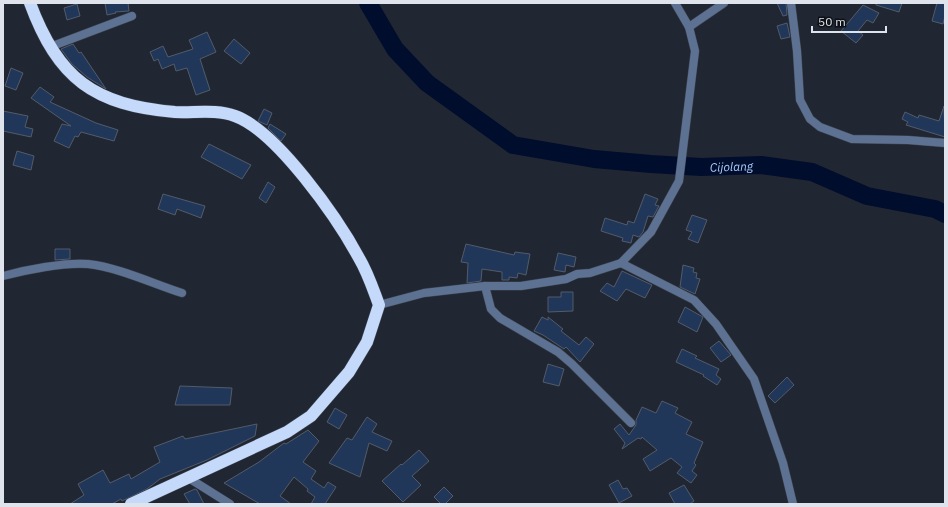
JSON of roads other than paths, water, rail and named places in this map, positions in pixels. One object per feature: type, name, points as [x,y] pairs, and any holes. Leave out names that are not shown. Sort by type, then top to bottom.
[{"type":"highway","points":[[30,3],[50,47],[73,77],[86,88],[114,100],[152,110],[220,112],[236,116],[251,124],[280,150],[327,207],[360,258],[379,305],[367,342],[349,372],[311,416],[287,432],[131,504]]},
{"type":"street","points":[[379,305],[424,293],[485,286],[521,286],[566,279],[577,274],[590,273],[621,263],[651,232],[679,181],[695,51],[689,27],[675,3]]},
{"type":"street","points":[[689,27],[724,3]]},
{"type":"street","points":[[791,3],[798,50],[800,100],[810,118],[820,127],[852,139],[908,140],[945,143]]},
{"type":"street","points":[[50,47],[132,16]]},
{"type":"street","points":[[621,263],[694,300],[716,324],[754,379],[783,463],[793,504]]},
{"type":"street","points":[[3,276],[71,264],[88,264],[106,268],[182,293]]},
{"type":"street","points":[[485,286],[491,309],[500,318],[558,352],[631,423]]},
{"type":"street","points":[[187,477],[230,504]]},
{"type":"waterway","name":"Cijolang","points":[[368,3],[395,49],[427,83],[513,145],[594,159],[701,167],[761,165],[812,172],[867,196],[935,209],[945,214]]}]
